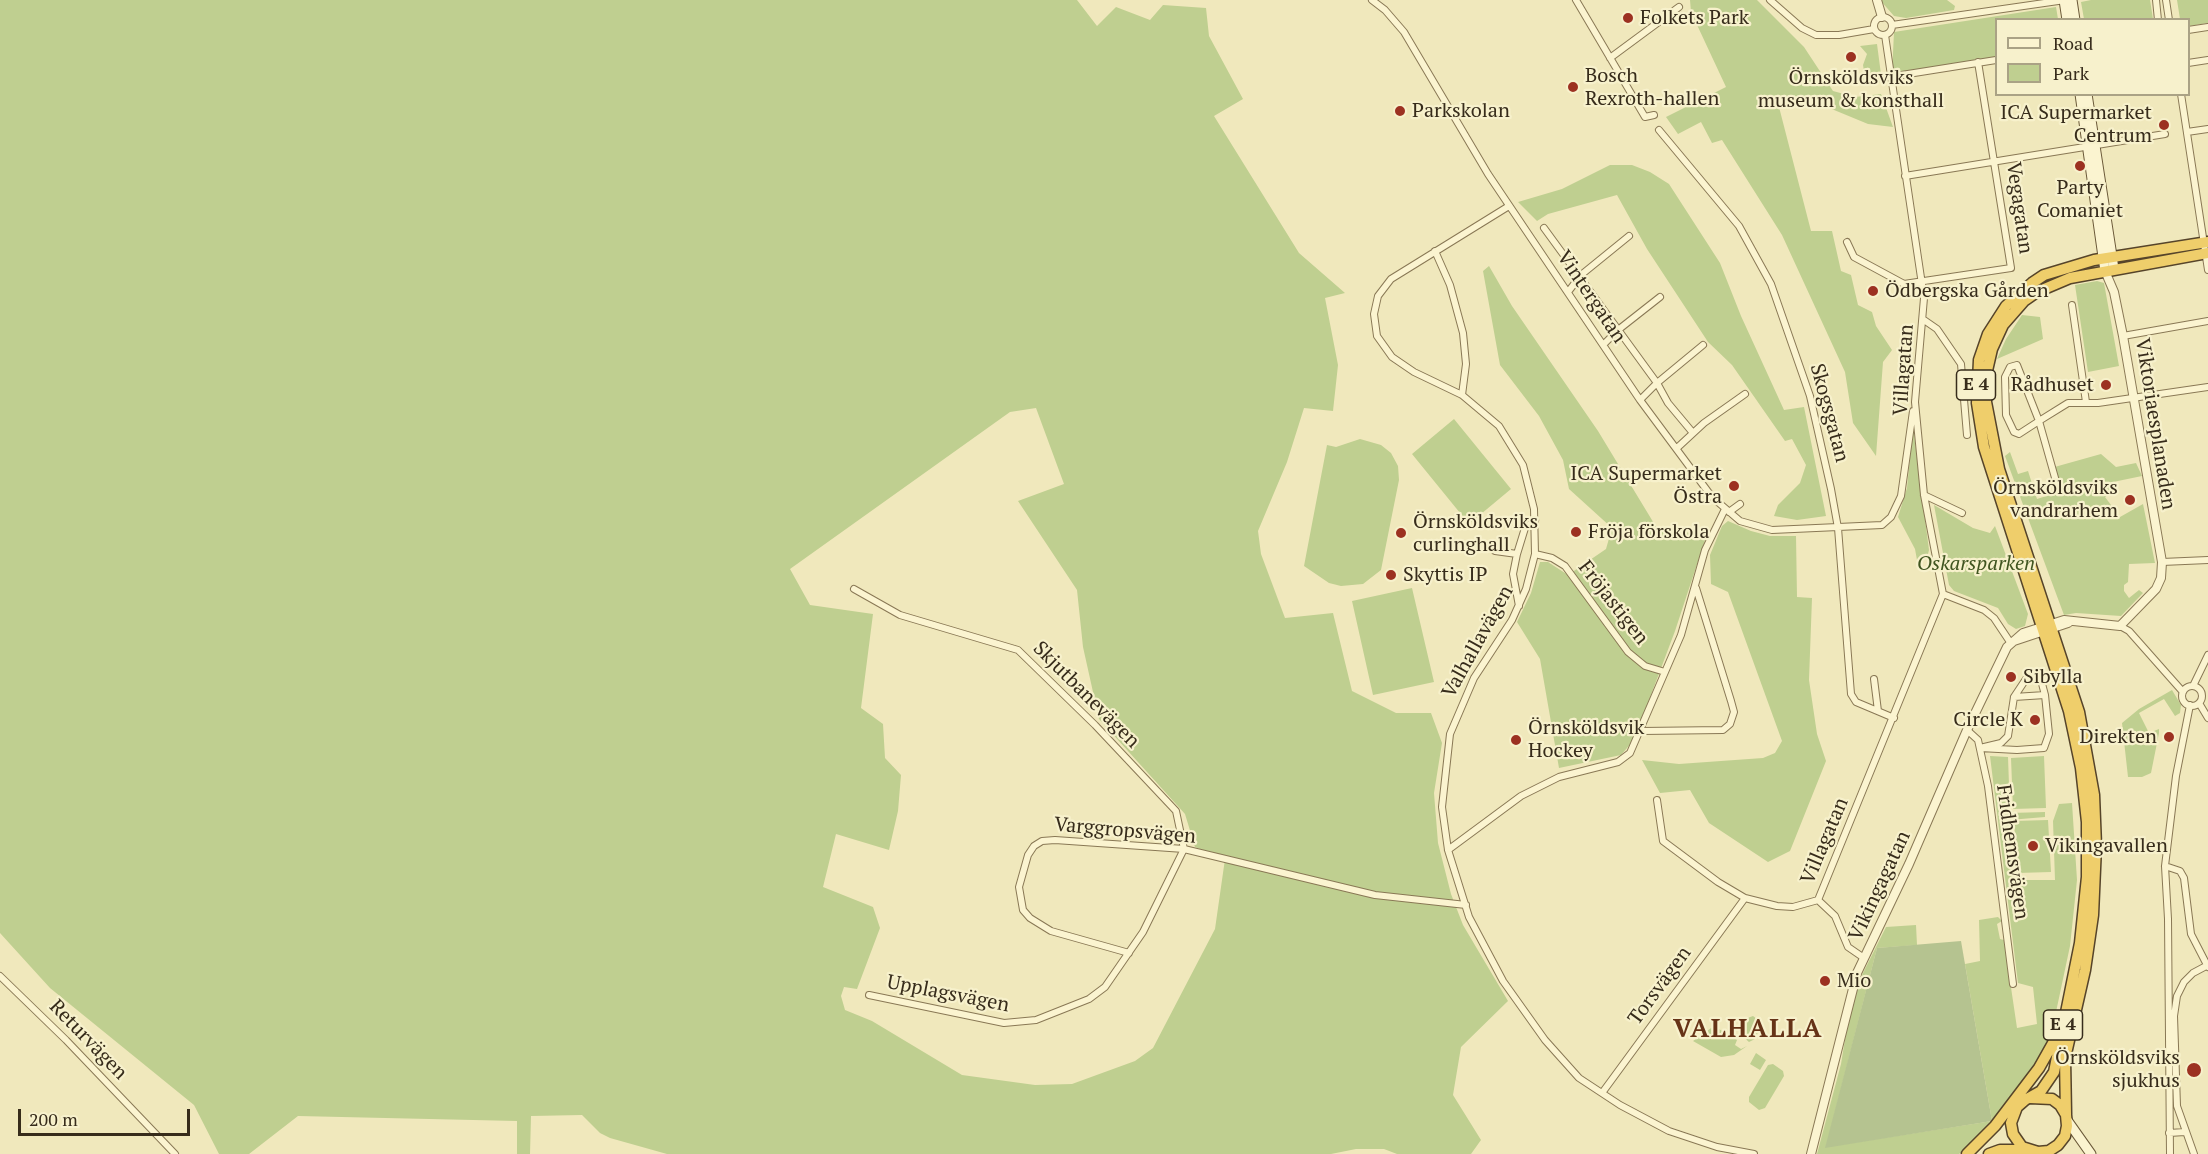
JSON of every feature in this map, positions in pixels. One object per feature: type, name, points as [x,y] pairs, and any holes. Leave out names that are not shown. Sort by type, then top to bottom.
[{"type":"highway","name":"E 4","points":[[2047,627],[1986,455],[1977,403],[1979,360],[1996,320],[2018,294],[2032,283],[2058,269],[2108,258],[2207,246]]},
{"type":"highway","name":"E 4","points":[[2043,1152],[2054,1149],[2062,1141],[2067,1118],[2065,1058],[2089,944],[2096,878],[2094,795],[2074,712],[1999,470],[1986,402],[1986,375],[1996,338],[2024,301],[2057,282],[2207,246]]},
{"type":"highway","name":"E 4","points":[[1974,1154],[1987,1144],[2012,1117],[2020,1103],[2046,1085],[2054,1072],[2080,943],[2087,856],[2082,777],[2074,712]]},
{"type":"highway","points":[[1966,1154],[1987,1136],[2039,1068],[2064,1019]]},
{"type":"highway","points":[[2030,1098],[2052,1099],[2060,1106],[2067,1118]]},
{"type":"highway","points":[[2012,1117],[2013,1134],[2027,1150]]},
{"type":"highway","points":[[1989,1154],[2000,1150],[2043,1152]]},
{"type":"main road","points":[[2064,0],[2067,18]]},
{"type":"main road","points":[[2072,0],[2075,18]]},
{"type":"main road","name":"Viktoriaesplanaden","points":[[2080,96],[2092,146]]},
{"type":"main road","name":"Viktoriaesplanaden","points":[[2087,96],[2110,270]]},
{"type":"main road","points":[[2067,1118],[2091,1154]]},
{"type":"main road","points":[[2043,1152],[2055,1154]]},
{"type":"street","name":"Vintergatan","points":[[1372,0],[1385,10],[1404,32],[1509,206],[1640,400],[1727,511],[1740,521],[1763,529],[1882,525],[1894,513],[1903,485],[1915,402]]},
{"type":"street","points":[[1576,0],[1645,117],[1654,115]]},
{"type":"street","points":[[1770,0],[1802,28],[1816,34],[1839,35],[1874,29]]},
{"type":"street","points":[[1877,0],[1882,17]]},
{"type":"street","points":[[1892,26],[2064,0]]},
{"type":"street","points":[[2156,0],[2158,18]]},
{"type":"street","points":[[2166,0],[2169,18]]},
{"type":"street","points":[[1610,58],[1679,7]]},
{"type":"street","points":[[1882,17],[1890,20],[1892,26],[1891,31],[1885,35],[1879,35],[1874,29],[1874,22],[1882,17]]},
{"type":"street","points":[[2190,30],[2208,27]]},
{"type":"street","name":"Villagatan","points":[[1657,800],[1660,832],[1667,845],[1718,882],[1745,898],[1786,907],[1818,900],[1943,594],[1924,495],[1915,402],[1924,320],[1922,282],[1889,77],[1885,35]]},
{"type":"street","points":[[1889,77],[1995,60]]},
{"type":"street","points":[[2190,63],[2208,60]]},
{"type":"street","name":"Vegagatan","points":[[1922,282],[2011,268],[1996,161],[1978,62]]},
{"type":"street","points":[[2181,96],[2207,246],[2208,270]]},
{"type":"street","points":[[2187,132],[2208,129]]},
{"type":"street","name":"Skogsgatan","points":[[1659,130],[1739,226],[1771,284],[1810,396],[1838,528],[1851,694],[1856,702],[1894,718]]},
{"type":"street","points":[[1905,176],[2165,134]]},
{"type":"street","name":"Valhallavägen","points":[[1509,206],[1400,272],[1385,286],[1375,307],[1374,328],[1380,343],[1392,357],[1414,372],[1462,395],[1491,418],[1514,447],[1528,477],[1535,520],[1535,554],[1531,577],[1519,607],[1474,678],[1450,734],[1442,807],[1448,850],[1469,917],[1503,981],[1571,1070],[1602,1093],[1669,1131],[1751,1154]]},
{"type":"street","points":[[1544,228],[1657,383],[1668,403],[1693,433]]},
{"type":"street","points":[[1568,292],[1581,276],[1629,236]]},
{"type":"street","points":[[1846,242],[1854,257],[1901,283],[1922,282]]},
{"type":"street","points":[[1435,251],[1450,285],[1463,333],[1466,364],[1462,395]]},
{"type":"street","name":"Viktoriaesplanaden","points":[[2110,270],[2162,562]]},
{"type":"street","points":[[1604,344],[1617,330],[1660,297]]},
{"type":"street","points":[[2072,305],[2086,402]]},
{"type":"street","points":[[1924,320],[1937,329],[1961,364],[1967,435]]},
{"type":"street","points":[[2122,336],[2208,321]]},
{"type":"street","points":[[1640,400],[1703,345]]},
{"type":"street","points":[[2059,492],[2039,421],[2017,364],[2010,367],[2005,378],[2006,415],[2014,432],[2019,434],[2039,421],[2068,403],[2134,398],[2208,387]]},
{"type":"street","points":[[1677,448],[1745,394]]},
{"type":"street","points":[[1924,495],[1962,513]]},
{"type":"street","points":[[1448,850],[1521,796],[1559,777],[1622,760],[1635,746],[1684,625],[1705,550],[1727,511],[1740,504]]},
{"type":"street","points":[[1519,607],[1514,590],[1516,554],[1526,528],[1535,520]]},
{"type":"street","points":[[1495,551],[1516,554]]},
{"type":"street","name":"Fröjastigen","points":[[1535,554],[1552,558],[1565,566],[1628,652],[1645,666],[1665,672]]},
{"type":"street","points":[[2120,626],[2156,588],[2161,578],[2162,562],[2208,560]]},
{"type":"street","points":[[1642,731],[1723,730],[1730,724],[1734,712],[1695,586]]},
{"type":"street","name":"Skjutbanevägen","points":[[854,589],[900,615],[1018,650],[1095,725],[1176,811],[1184,849]]},
{"type":"street","points":[[1943,594],[1984,610],[2000,626],[2010,642],[2047,627],[2075,621],[2120,626],[2129,631],[2183,692],[2184,701],[2190,705]]},
{"type":"street","name":"Vikingagatan","points":[[1811,1154],[1846,1008],[1864,958],[1909,864],[1967,730],[2010,642]]},
{"type":"street","points":[[2183,692],[2193,686],[2208,656]]},
{"type":"street","points":[[2038,677],[2042,680],[2049,734],[2044,748],[2018,750],[1980,748],[2001,742],[2008,736],[2014,697],[2026,679],[2038,677]]},
{"type":"street","points":[[1874,678],[1878,711]]},
{"type":"street","points":[[2193,686],[2200,690],[2208,718]]},
{"type":"street","points":[[2014,697],[2045,695]]},
{"type":"street","points":[[2190,705],[2203,700]]},
{"type":"street","points":[[2169,1154],[2168,919],[2165,866],[2174,785],[2190,705]]},
{"type":"street","name":"Fridhemsvägen","points":[[1967,730],[1976,737],[1980,748],[2013,984]]},
{"type":"street","name":"Varggropsvägen","points":[[1129,952],[1051,931],[1030,918],[1023,910],[1019,887],[1034,846],[1042,841],[1055,840],[1184,849],[1375,895],[1466,905]]},
{"type":"street","name":"Upplagsvägen","points":[[868,995],[1004,1023],[1020,1023],[1036,1020],[1099,993],[1143,932],[1184,849]]},
{"type":"street","points":[[2165,866],[2180,871],[2184,879],[2191,934],[2208,966],[2186,980],[2177,996],[2175,1009],[2175,1094],[2194,1154]]},
{"type":"street","name":"Torsvägen","points":[[1602,1093],[1745,898]]},
{"type":"street","points":[[1818,900],[1835,916],[1848,947],[1864,958]]},
{"type":"street","name":"Returvägen","points":[[0,976],[66,1040],[175,1154]]},
{"type":"street","points":[[2169,1134],[2186,1132]]},
{"type":"green space","points":[[0,0],[1077,0],[1097,26],[1116,7],[1150,20],[1163,5],[1206,8],[1209,36],[1243,99],[1214,116],[1299,253],[1345,293],[1325,298],[1338,365],[1333,411],[1304,408],[1287,462],[1258,531],[1261,554],[1285,618],[1333,613],[1352,691],[1396,713],[1431,713],[1442,743],[1434,793],[1438,843],[1451,894],[1463,925],[1508,1001],[1461,1047],[1453,1095],[1481,1140],[1471,1154],[1397,1154],[1384,1149],[1356,1149],[1331,1154],[667,1154],[610,1138],[600,1133],[582,1115],[531,1116],[530,1154],[517,1154],[517,1121],[298,1116],[249,1154],[219,1154],[194,1105],[50,988],[0,933]],"holes":[[[1036,408],[1064,484],[1018,501],[1077,590],[1083,647],[1099,719],[1185,814],[1195,847],[1225,859],[1215,929],[1153,1048],[1135,1061],[1072,1084],[1035,1085],[962,1075],[872,1021],[845,1010],[841,996],[844,987],[857,989],[880,928],[873,907],[823,887],[836,834],[889,850],[898,811],[901,775],[885,758],[883,724],[861,708],[873,614],[810,605],[790,569],[1010,412]]]},
{"type":"green space","points":[[1690,0],[1757,0],[1804,47],[1833,91],[1855,97],[1881,94],[1893,127],[1868,124],[1822,105],[1779,107],[1811,231],[1832,231],[1841,271],[1851,275],[1858,305],[1872,312],[1876,326],[1892,350],[1883,362],[1876,456],[1853,423],[1845,372],[1782,235],[1722,140],[1712,143],[1701,122],[1678,134],[1666,117],[1726,87],[1691,12]]},
{"type":"green space","points":[[1880,0],[1947,0],[1955,6],[1954,10],[1906,18],[1894,16]]},
{"type":"green space","points":[[2150,0],[2153,18],[2084,18],[2081,2]]},
{"type":"green space","points":[[2177,0],[2208,0],[2208,23],[2190,26],[2190,18],[2180,18]]},
{"type":"green space","points":[[2056,7],[2058,18],[1995,18],[1995,57],[1892,74],[1894,32]]},
{"type":"green space","points":[[1877,44],[1882,82],[1862,85],[1861,80],[1865,77],[1863,65],[1867,54],[1860,46]]},
{"type":"green space","points":[[1610,165],[1632,165],[1650,172],[1669,184],[1720,263],[1741,316],[1784,410],[1804,407],[1826,516],[1797,520],[1774,516],[1778,505],[1800,483],[1806,465],[1792,439],[1785,441],[1732,365],[1708,342],[1647,249],[1617,195],[1548,214],[1537,221],[1518,202],[1562,189]]},
{"type":"green space","points":[[1489,266],[1512,306],[1598,431],[1658,530],[1707,534],[1675,631],[1634,740],[1621,755],[1559,768],[1540,659],[1517,622],[1531,593],[1540,562],[1548,562],[1568,575],[1606,549],[1612,528],[1569,489],[1563,460],[1539,416],[1500,365],[1483,271]]},
{"type":"green space","points":[[2097,281],[2104,283],[2119,366],[2088,372],[2075,285]]},
{"type":"green space","points":[[2022,315],[2040,317],[2043,339],[1997,359],[2006,339]]},
{"type":"green space","points":[[1454,419],[1511,489],[1469,524],[1412,454]]},
{"type":"green space","points":[[1913,427],[1929,550],[1927,558],[1917,560],[1915,549],[1898,517],[1907,488]]},
{"type":"green space","points":[[1360,439],[1381,445],[1391,453],[1398,466],[1399,480],[1381,570],[1363,584],[1341,586],[1329,583],[1304,566],[1327,445],[1336,447]]},
{"type":"green space","points":[[2010,452],[2018,474],[2028,471],[2037,499],[2059,492],[2051,468],[2101,454],[2116,467],[2136,463],[2142,476],[2113,482],[2113,492],[2105,497],[2120,517],[2143,504],[2155,563],[2129,564],[2128,582],[2124,585],[2124,591],[2129,598],[2139,590],[2143,593],[2121,616],[2076,613],[2064,615],[2005,456]]},
{"type":"green space","name":"Oskarsparken","points":[[1934,505],[1973,528],[1990,533],[1995,526],[2028,614],[2025,626],[2016,629],[2008,624],[1998,608],[1954,591],[1949,585]]},
{"type":"green space","points":[[1728,521],[1770,536],[1796,536],[1797,597],[1812,598],[1809,680],[1817,734],[1826,761],[1790,851],[1768,862],[1709,823],[1690,790],[1660,793],[1642,760],[1679,764],[1763,758],[1775,753],[1782,741],[1728,592],[1711,584],[1710,555],[1722,526]]},
{"type":"green space","points":[[1412,588],[1434,682],[1373,695],[1352,601]]},
{"type":"green space","points":[[2172,690],[2181,705],[2180,713],[2175,716],[2164,699],[2139,713],[2149,733],[2159,729],[2159,733],[2151,773],[2142,777],[2128,777],[2122,723],[2139,709]]},
{"type":"green space","points":[[1990,756],[2008,757],[2010,813],[2045,812],[2045,817],[2009,820],[2013,880],[2055,880],[2053,821],[2059,804],[2072,803],[2077,880],[2070,946],[2049,1045],[2013,1108],[1959,1154],[1817,1154],[1841,1064],[1849,1015],[1862,975],[1886,927],[1916,925],[1917,945],[1877,948],[1826,1147],[1992,1121],[1965,964],[1980,961],[1979,920],[1998,917],[2002,921],[1997,924],[2000,939],[2004,940],[2017,1028],[2037,1024],[2033,987],[2018,983]]},
{"type":"green space","name":"Vikingavallen","points":[[2044,756],[2046,808],[2013,809],[2011,758]]},
{"type":"green space","name":"Vikingavallen","points":[[2048,820],[2051,872],[2017,873],[2014,821]]},
{"type":"green space","points":[[1961,941],[1992,1121],[1825,1148],[1877,948]]},
{"type":"green space","points":[[1753,1016],[1761,1022],[1761,1026],[1755,1039],[1749,1042],[1739,1033],[1745,1019]]},
{"type":"green space","points":[[1714,1026],[1737,1040],[1735,1045],[1741,1049],[1747,1046],[1734,1055],[1721,1057],[1693,1041]]},
{"type":"green space","points":[[1756,1053],[1766,1060],[1760,1070],[1750,1064]]},
{"type":"green space","points":[[1773,1064],[1783,1071],[1784,1076],[1765,1108],[1759,1110],[1749,1102],[1749,1097],[1768,1065]]},
{"type":"place","name":"Folkets Park","points":[[1628,18]]},
{"type":"place","name":"Örnsköldsviks museum & konsthall","points":[[1851,57]]},
{"type":"place","name":"Bosch Rexroth-hallen","points":[[1573,87]]},
{"type":"place","name":"Parkskolan","points":[[1400,111]]},
{"type":"place","name":"ICA Supermarket Centrum","points":[[2164,125]]},
{"type":"place","name":"Party Comaniet","points":[[2080,166]]},
{"type":"place","name":"Ödbergska Gården","points":[[1873,291]]},
{"type":"place","name":"Rådhuset","points":[[2106,385]]},
{"type":"place","name":"ICA Supermarket Östra","points":[[1734,486]]},
{"type":"place","name":"Örnsköldsviks vandrarhem","points":[[2130,500]]},
{"type":"place","name":"Fröja förskola","points":[[1576,532]]},
{"type":"place","name":"Örnsköldsviks curlinghall","points":[[1401,533]]},
{"type":"place","name":"Skyttis IP","points":[[1391,575]]},
{"type":"place","name":"Sibylla","points":[[2011,677]]},
{"type":"place","name":"Circle K","points":[[2035,720]]},
{"type":"place","name":"Direkten","points":[[2169,737]]},
{"type":"place","name":"Örnsköldsvik Hockey","points":[[1516,740]]},
{"type":"place","name":"Vikingavallen","points":[[2033,846]]},
{"type":"place","name":"Mio","points":[[1825,981]]},
{"type":"place","name":"Örnsköldsviks sjukhus","points":[[2194,1070]]},
{"type":"district","name":"VALHALLA","points":[[1748,1030]]}]
